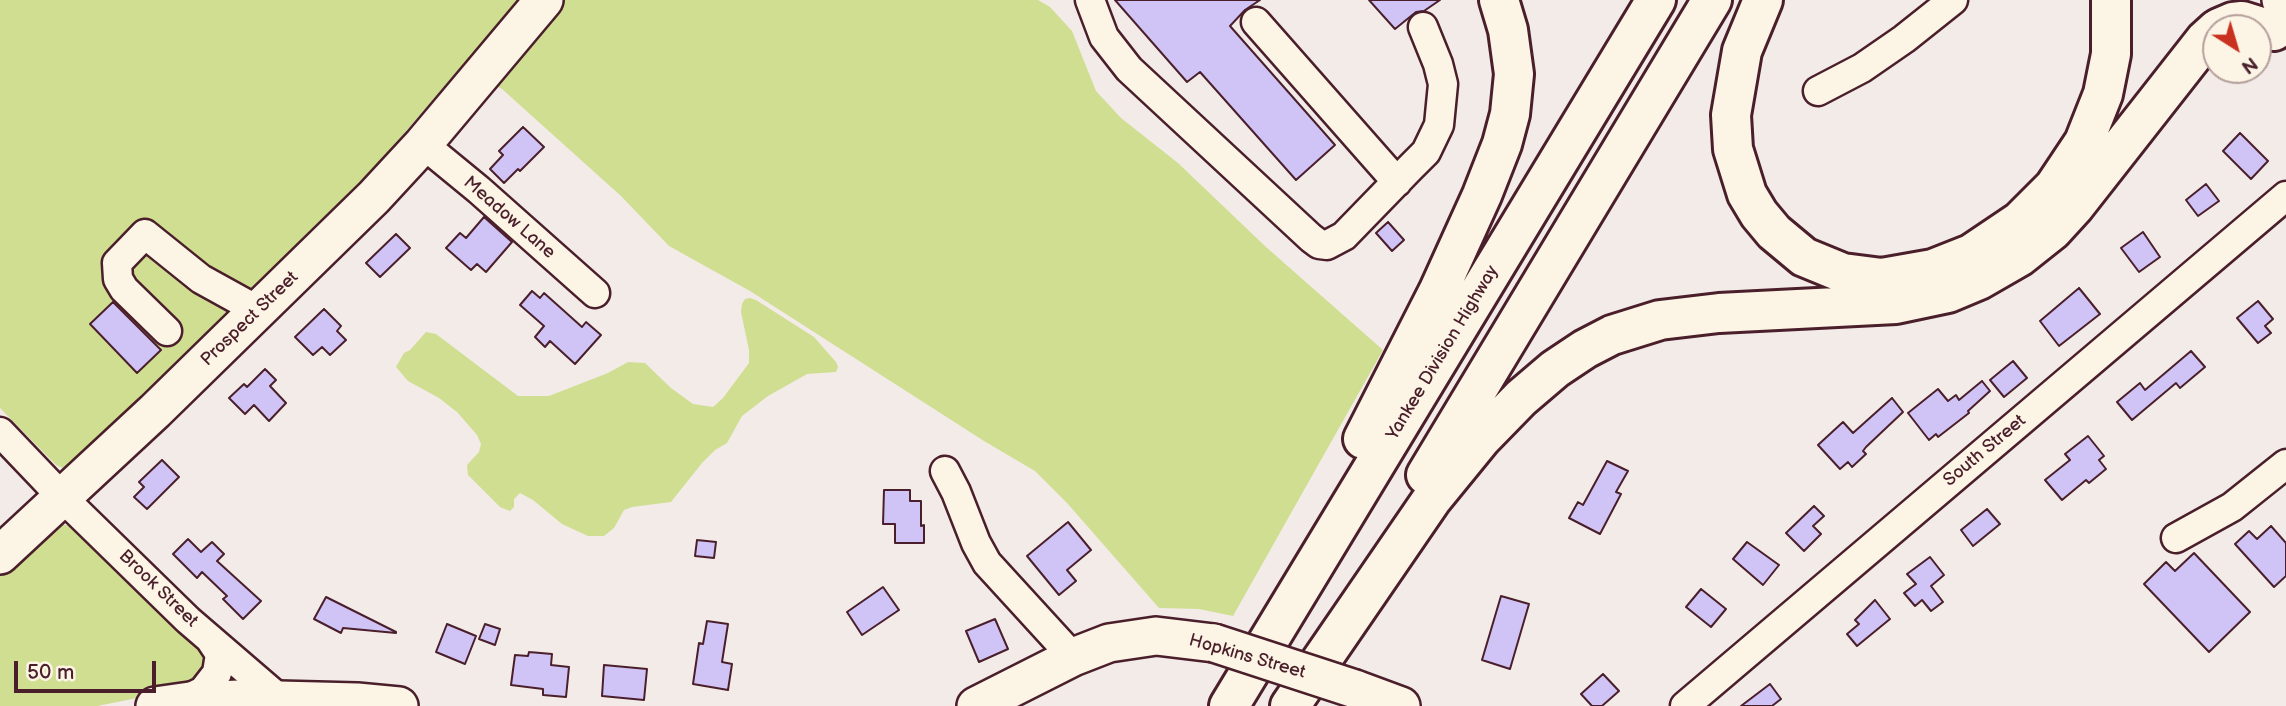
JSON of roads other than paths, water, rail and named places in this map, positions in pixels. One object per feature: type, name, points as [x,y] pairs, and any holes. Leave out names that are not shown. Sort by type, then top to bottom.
[{"type":"highway","points":[[1227,706],[1438,292],[1502,144],[1510,114],[1514,74],[1508,30],[1499,0]]},
{"type":"highway","name":"Yankee Division Highway","points":[[1227,706],[1656,0]]},
{"type":"highway","points":[[1289,706],[1712,0]]},
{"type":"highway","points":[[1763,0],[1742,51],[1731,115],[1733,149],[1747,194],[1759,215],[1774,232],[1804,257],[1843,273],[1882,278],[1933,269],[1971,254],[2020,221],[2054,187],[2084,142],[2103,94],[2111,54],[2110,0]]},
{"type":"highway","points":[[1289,706],[1432,499],[1457,468],[1521,398],[1570,358],[1612,335],[1674,318],[1719,313],[1896,304],[1948,293],[1979,280],[2020,257],[2053,230],[2202,44]]},
{"type":"main road","name":"Prospect Street","points":[[0,555],[259,311],[374,197],[423,144],[544,0]]},
{"type":"main road","points":[[2233,0],[2282,19]]},
{"type":"main road","name":"Hopkins Street","points":[[976,706],[1073,657],[1109,643],[1170,637],[1214,643],[1401,706]]},
{"type":"main road","points":[[167,704],[240,699],[283,704],[357,702],[399,706]]},
{"type":"street","points":[[1090,0],[1104,37],[1129,69],[1319,244],[1327,245],[1345,236],[1426,152],[1439,125],[1443,85],[1438,64],[1423,27]]},
{"type":"street","points":[[1818,91],[1862,68],[1953,0]]},
{"type":"street","points":[[1256,22],[1397,182]]},
{"type":"street","name":"Meadow Lane","points":[[423,144],[595,293]]},
{"type":"street","name":"South Street","points":[[1685,706],[2286,196]]},
{"type":"street","points":[[167,331],[124,289],[118,279],[117,263],[145,234],[201,279],[259,311]]},
{"type":"street","name":"Brook Street","points":[[0,432],[63,498],[208,637],[283,704]]},
{"type":"street","points":[[2176,538],[2232,507],[2286,464]]},
{"type":"street","points":[[945,471],[976,543],[988,563],[1073,657]]},
{"type":"street","points":[[167,704],[203,691],[217,673],[220,654],[208,637]]}]
